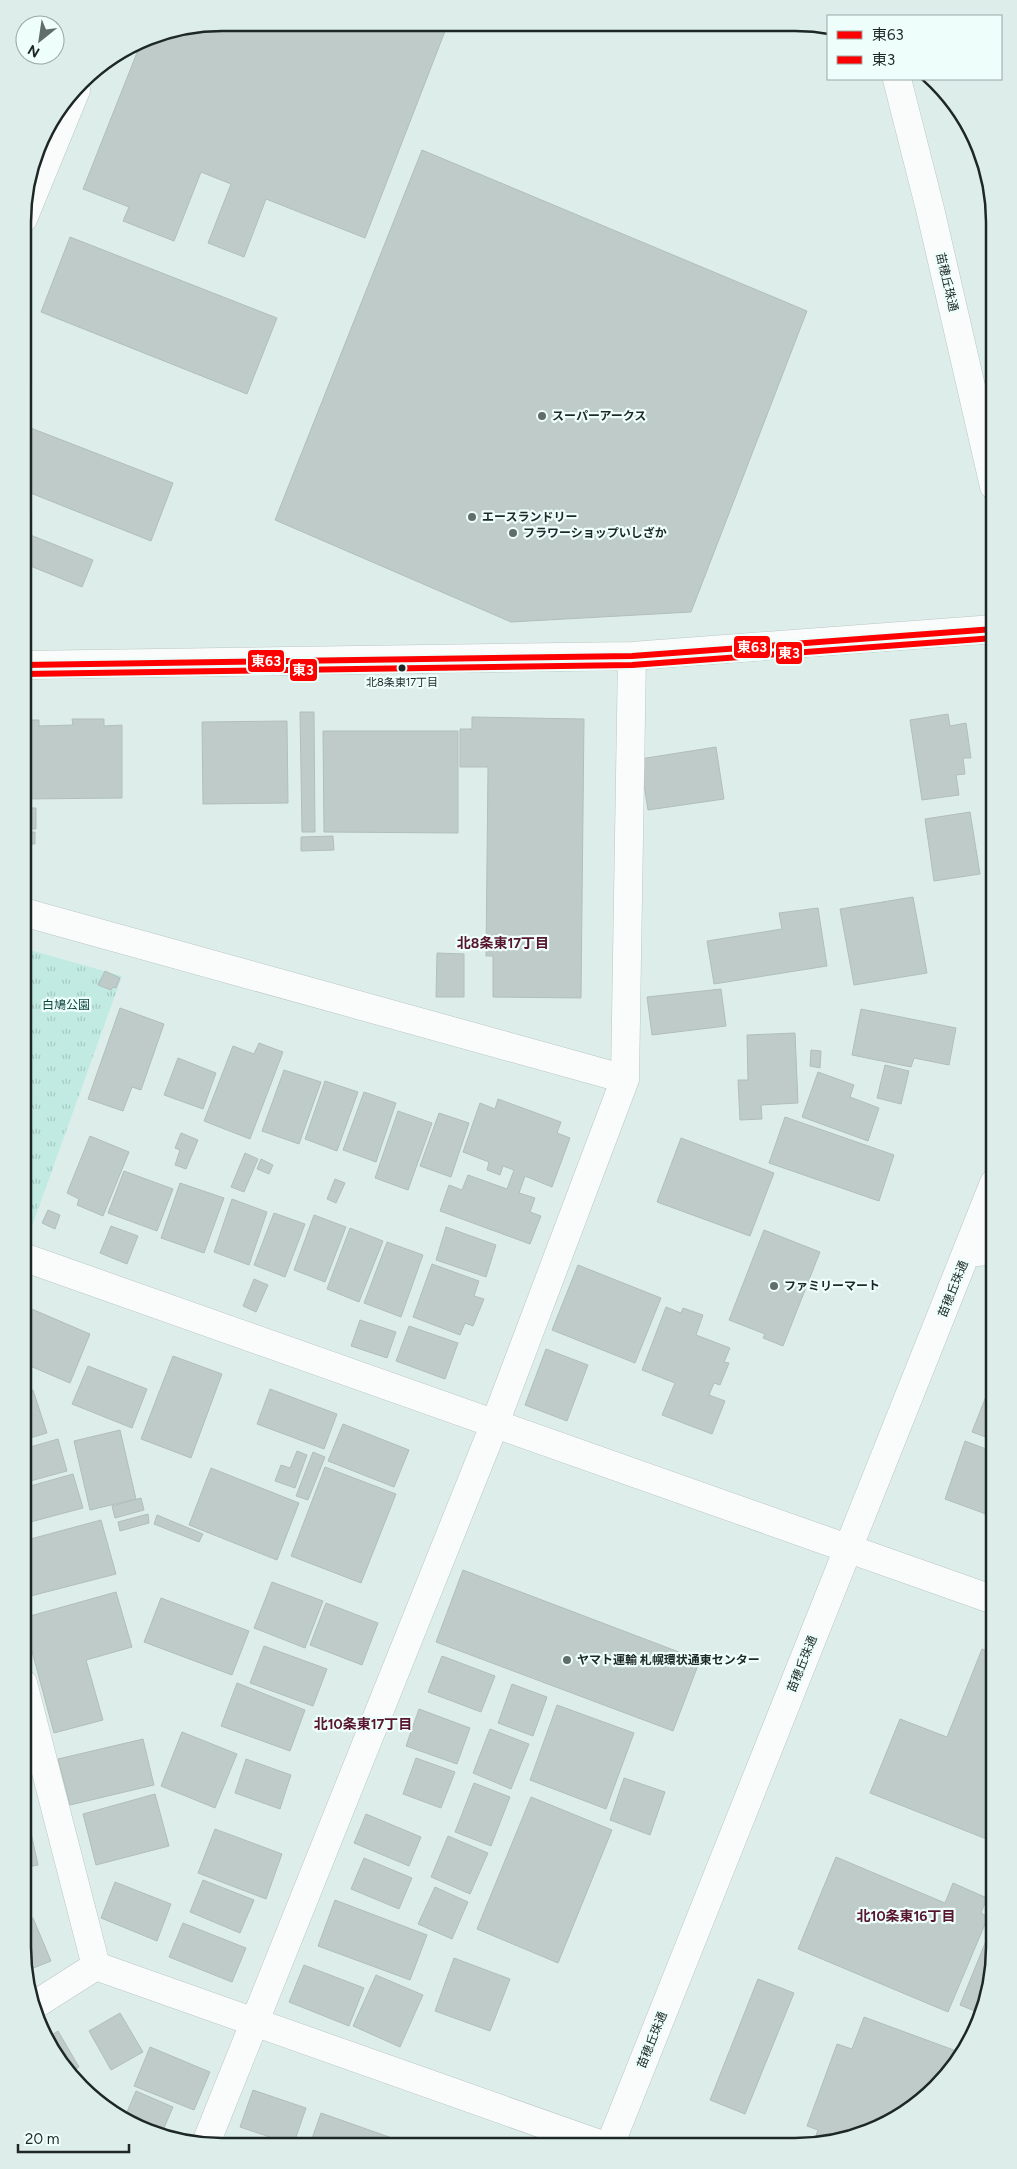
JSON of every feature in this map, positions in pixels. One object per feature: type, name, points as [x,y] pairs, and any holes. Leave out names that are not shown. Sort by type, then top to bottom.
[{"type":"street","name":"苗穂丘珠通","points":[[896,80],[930,209],[986,451]]},
{"type":"street","points":[[34,193],[68,110]]},
{"type":"street","points":[[31,665],[632,656],[986,629]]},
{"type":"street","points":[[208,2137],[494,1423],[625,1079],[632,656]]},
{"type":"street","points":[[31,914],[625,1079]]},
{"type":"street","name":"苗穂丘珠通","points":[[613,2138],[986,1205]]},
{"type":"street","points":[[968,1253],[986,1251]]},
{"type":"street","points":[[31,1260],[986,1597]]},
{"type":"street","points":[[31,1714],[96,1966]]},
{"type":"street","points":[[96,1966],[582,2138]]},
{"type":"street","points":[[39,2002],[96,1966]]},
{"type":"green space","name":"白鳩公園","points":[[31,950],[122,976],[31,1229]]},
{"type":"building","points":[[222,31],[445,31],[365,238],[266,199],[244,257],[208,243],[231,184],[201,172],[174,241],[123,221],[129,207],[83,189],[138,51],[149,46],[185,35]]},
{"type":"building","name":"スーパーアークス","points":[[422,150],[807,311],[691,612],[511,622],[275,520]]},
{"type":"building","points":[[70,237],[277,318],[247,394],[41,312]]},
{"type":"building","points":[[31,428],[173,483],[151,541],[31,493]]},
{"type":"building","points":[[31,535],[93,560],[82,587],[31,566]]},
{"type":"building","points":[[300,712],[314,712],[315,832],[302,832]]},
{"type":"building","points":[[948,714],[950,726],[966,723],[971,758],[963,758],[965,774],[956,775],[959,795],[922,800],[910,720]]},
{"type":"building","points":[[472,717],[584,719],[581,998],[493,997],[493,956],[486,956],[488,767],[460,767],[460,729],[472,729]]},
{"type":"building","points":[[72,719],[104,719],[104,726],[122,725],[122,798],[31,799],[31,720],[39,720],[39,726],[73,725]]},
{"type":"building","points":[[287,721],[288,803],[203,804],[202,722]]},
{"type":"building","points":[[323,731],[458,731],[458,833],[324,832]]},
{"type":"building","points":[[716,747],[724,799],[648,810],[640,759]]},
{"type":"building","points":[[31,808],[36,808],[36,829],[31,829]]},
{"type":"building","points":[[970,812],[980,874],[934,881],[925,819]]},
{"type":"building","points":[[31,832],[35,832],[35,844],[31,844]]},
{"type":"building","points":[[333,836],[334,850],[301,851],[301,837]]},
{"type":"building","points":[[913,897],[927,973],[854,985],[840,909]]},
{"type":"building","points":[[818,908],[827,966],[714,984],[707,941],[782,929],[779,913]]},
{"type":"building","points":[[437,953],[464,954],[464,997],[436,997]]},
{"type":"building","points":[[105,971],[120,978],[116,988],[113,987],[111,990],[98,985]]},
{"type":"building","points":[[721,989],[726,1026],[652,1035],[647,997]]},
{"type":"building","points":[[120,1008],[164,1024],[141,1090],[132,1087],[123,1111],[88,1099]]},
{"type":"building","points":[[861,1009],[956,1028],[949,1065],[914,1058],[911,1067],[852,1055]]},
{"type":"building","points":[[795,1033],[798,1103],[761,1105],[762,1119],[740,1120],[738,1080],[748,1080],[747,1035]]},
{"type":"building","points":[[259,1043],[283,1052],[250,1139],[204,1121],[233,1046],[254,1054]]},
{"type":"building","points":[[811,1050],[821,1051],[820,1068],[810,1066]]},
{"type":"building","points":[[178,1058],[216,1073],[203,1109],[164,1095]]},
{"type":"building","points":[[885,1065],[909,1071],[901,1104],[877,1098]]},
{"type":"building","points":[[284,1070],[321,1082],[299,1144],[262,1131]]},
{"type":"building","points":[[818,1072],[854,1085],[850,1097],[879,1108],[868,1141],[802,1117]]},
{"type":"building","points":[[325,1081],[358,1092],[337,1151],[305,1139]]},
{"type":"building","points":[[364,1092],[396,1103],[376,1162],[343,1150]]},
{"type":"building","points":[[498,1099],[561,1122],[557,1133],[570,1138],[552,1187],[525,1176],[519,1193],[535,1198],[530,1212],[541,1216],[530,1244],[440,1211],[449,1185],[462,1190],[468,1175],[507,1189],[514,1170],[503,1166],[500,1175],[487,1170],[489,1162],[463,1152],[480,1103],[495,1109]]},
{"type":"building","points":[[398,1111],[432,1123],[408,1190],[375,1178]]},
{"type":"building","points":[[439,1113],[469,1123],[451,1177],[420,1166]]},
{"type":"building","points":[[785,1117],[894,1155],[879,1201],[769,1163]]},
{"type":"building","points":[[181,1133],[198,1140],[186,1169],[175,1165],[180,1150],[175,1148]]},
{"type":"building","points":[[90,1136],[129,1152],[103,1216],[77,1205],[79,1199],[67,1193]]},
{"type":"building","points":[[681,1138],[774,1173],[750,1236],[657,1202]]},
{"type":"building","points":[[245,1153],[258,1159],[244,1192],[231,1187]]},
{"type":"building","points":[[261,1159],[273,1165],[269,1174],[257,1169]]},
{"type":"building","points":[[124,1171],[173,1189],[157,1231],[108,1213]]},
{"type":"building","points":[[335,1179],[345,1183],[336,1203],[327,1199]]},
{"type":"building","points":[[180,1183],[224,1198],[204,1253],[161,1238]]},
{"type":"building","points":[[232,1199],[267,1212],[249,1265],[214,1252]]},
{"type":"building","points":[[48,1210],[60,1215],[55,1229],[42,1223]]},
{"type":"building","points":[[274,1213],[305,1224],[285,1277],[254,1265]]},
{"type":"building","points":[[314,1215],[346,1227],[325,1282],[294,1270]]},
{"type":"building","points":[[111,1226],[138,1236],[127,1264],[100,1253]]},
{"type":"building","points":[[446,1227],[496,1245],[486,1277],[436,1260]]},
{"type":"building","points":[[350,1228],[383,1241],[359,1302],[327,1289]]},
{"type":"building","name":"ファミリーマート","points":[[764,1230],[820,1252],[783,1346],[763,1338],[765,1334],[729,1320]]},
{"type":"building","points":[[387,1242],[423,1255],[401,1317],[364,1303]]},
{"type":"building","points":[[432,1264],[479,1281],[474,1296],[484,1299],[473,1326],[465,1323],[460,1335],[413,1317]]},
{"type":"building","points":[[578,1265],[661,1298],[635,1363],[552,1330]]},
{"type":"building","points":[[254,1279],[268,1285],[256,1312],[243,1306]]},
{"type":"building","points":[[666,1307],[681,1313],[683,1308],[703,1315],[696,1335],[730,1348],[724,1362],[729,1363],[720,1385],[714,1383],[709,1395],[725,1401],[712,1434],[662,1415],[675,1383],[642,1370]]},
{"type":"building","points":[[31,1309],[90,1334],[70,1383],[31,1366]]},
{"type":"building","points":[[360,1320],[396,1332],[387,1358],[351,1346]]},
{"type":"building","points":[[409,1326],[458,1343],[445,1379],[396,1361]]},
{"type":"building","points":[[546,1349],[588,1365],[567,1421],[525,1405]]},
{"type":"building","points":[[173,1356],[222,1374],[191,1458],[141,1439]]},
{"type":"building","points":[[88,1366],[147,1389],[132,1428],[72,1404]]},
{"type":"building","points":[[270,1389],[337,1414],[324,1449],[257,1424]]},
{"type":"building","points":[[33,1390],[47,1433],[31,1438],[31,1391]]},
{"type":"building","points":[[986,1396],[986,1437],[972,1432]]},
{"type":"building","points":[[343,1424],[409,1450],[394,1487],[328,1461]]},
{"type":"building","points":[[120,1430],[136,1499],[90,1510],[74,1441]]},
{"type":"building","points":[[58,1439],[67,1471],[31,1481],[31,1447]]},
{"type":"building","points":[[965,1441],[986,1449],[986,1514],[945,1499]]},
{"type":"building","points":[[297,1451],[307,1455],[295,1488],[275,1481],[281,1465],[290,1468]]},
{"type":"building","points":[[313,1452],[325,1457],[308,1500],[296,1496]]},
{"type":"building","points":[[325,1467],[396,1494],[361,1583],[291,1556]]},
{"type":"building","points":[[211,1468],[299,1503],[277,1560],[189,1525]]},
{"type":"building","points":[[73,1474],[83,1508],[31,1522],[31,1486]]},
{"type":"building","points":[[141,1498],[144,1510],[115,1518],[112,1506]]},
{"type":"building","points":[[148,1514],[149,1523],[120,1531],[118,1522]]},
{"type":"building","points":[[157,1515],[203,1534],[199,1542],[154,1524]]},
{"type":"building","points":[[101,1520],[116,1574],[31,1596],[31,1539]]},
{"type":"building","points":[[463,1570],[700,1660],[673,1731],[436,1642]]},
{"type":"building","points":[[272,1582],[323,1601],[305,1648],[254,1628]]},
{"type":"building","points":[[116,1592],[132,1647],[86,1660],[103,1720],[54,1733],[31,1648],[31,1616]]},
{"type":"building","points":[[161,1598],[249,1631],[232,1675],[144,1642]]},
{"type":"building","points":[[326,1603],[378,1623],[362,1665],[310,1645]]},
{"type":"building","points":[[264,1646],[327,1669],[313,1706],[250,1683]]},
{"type":"building","points":[[982,1649],[986,1651],[986,1839],[870,1793],[900,1719],[947,1737]]},
{"type":"building","points":[[442,1656],[495,1676],[481,1712],[428,1692]]},
{"type":"building","points":[[237,1683],[305,1710],[290,1751],[221,1726]]},
{"type":"building","points":[[512,1684],[547,1697],[533,1736],[498,1723]]},
{"type":"building","points":[[557,1705],[634,1733],[606,1809],[530,1780]]},
{"type":"building","points":[[419,1709],[470,1728],[457,1764],[406,1746]]},
{"type":"building","points":[[490,1729],[529,1744],[511,1789],[473,1773]]},
{"type":"building","points":[[182,1732],[237,1754],[215,1808],[161,1786]]},
{"type":"building","points":[[143,1739],[154,1785],[70,1805],[58,1759]]},
{"type":"building","points":[[416,1758],[455,1772],[441,1808],[403,1794]]},
{"type":"building","points":[[246,1759],[291,1775],[280,1809],[235,1793]]},
{"type":"building","points":[[624,1778],[665,1792],[650,1835],[610,1820]]},
{"type":"building","points":[[474,1783],[510,1797],[491,1846],[455,1832]]},
{"type":"building","points":[[155,1794],[169,1846],[96,1865],[83,1814]]},
{"type":"building","points":[[531,1797],[612,1830],[558,1963],[477,1929]]},
{"type":"building","points":[[366,1814],[421,1837],[409,1866],[354,1843]]},
{"type":"building","points":[[215,1829],[282,1854],[266,1899],[198,1873]]},
{"type":"building","points":[[31,1833],[38,1865],[31,1866]]},
{"type":"building","points":[[448,1836],[488,1853],[470,1894],[431,1877]]},
{"type":"building","points":[[836,1857],[945,1903],[953,1883],[986,1898],[981,1913],[986,1916],[986,1922],[948,2012],[798,1949]]},
{"type":"building","points":[[364,1858],[412,1878],[399,1909],[351,1889]]},
{"type":"building","points":[[203,1880],[254,1900],[240,1933],[190,1912]]},
{"type":"building","points":[[115,1882],[171,1904],[157,1941],[101,1918]]},
{"type":"building","points":[[435,1887],[468,1902],[452,1939],[418,1924]]},
{"type":"building","points":[[335,1900],[427,1935],[410,1980],[318,1946]]},
{"type":"building","points":[[33,1918],[51,1961],[33,1968],[31,1947],[31,1919]]},
{"type":"building","points":[[183,1923],[246,1948],[232,1982],[169,1957]]},
{"type":"building","points":[[986,1941],[984,1972],[976,2008],[975,2011],[960,2005]]},
{"type":"building","points":[[454,1958],[510,1979],[490,2031],[435,2011]]},
{"type":"building","points":[[304,1965],[364,1988],[349,2026],[289,2002]]},
{"type":"building","points":[[376,1975],[423,1995],[400,2047],[353,2026]]},
{"type":"building","points":[[758,1979],[794,1993],[745,2114],[710,2100]]},
{"type":"building","points":[[120,2013],[143,2052],[111,2070],[89,2031]]},
{"type":"building","points":[[864,2017],[955,2051],[930,2082],[901,2106],[856,2128],[816,2136],[818,2130],[807,2126],[837,2044],[852,2049]]},
{"type":"building","points":[[58,2031],[79,2067],[76,2069],[63,2053],[53,2034]]},
{"type":"building","points":[[150,2047],[210,2072],[194,2110],[134,2086]]},
{"type":"building","points":[[253,2090],[306,2108],[296,2138],[272,2138],[240,2127]]},
{"type":"building","points":[[136,2091],[173,2107],[164,2129],[127,2112]]},
{"type":"building","points":[[321,2113],[392,2138],[312,2138]]},
{"type":"transit line","name":"東63","points":[[31,665],[632,656],[986,630]]},
{"type":"transit line","name":"東3","points":[[31,674],[632,665],[986,639]]},
{"type":"place","name":"スーパーアークス","points":[[542,416]]},
{"type":"place","name":"エースランドリー","points":[[472,517]]},
{"type":"place","name":"フラワーショップいしざか","points":[[513,533]]},
{"type":"place","name":"北8条東17丁目","points":[[402,668]]},
{"type":"place","name":"ファミリーマート","points":[[774,1286]]},
{"type":"place","name":"ヤマト運輸 札幌環状通東センター","points":[[567,1660]]},
{"type":"district","name":"北8条東17丁目","points":[[503,943]]},
{"type":"district","name":"北10条東17丁目","points":[[363,1724]]},
{"type":"district","name":"北10条東16丁目","points":[[906,1916]]}]
